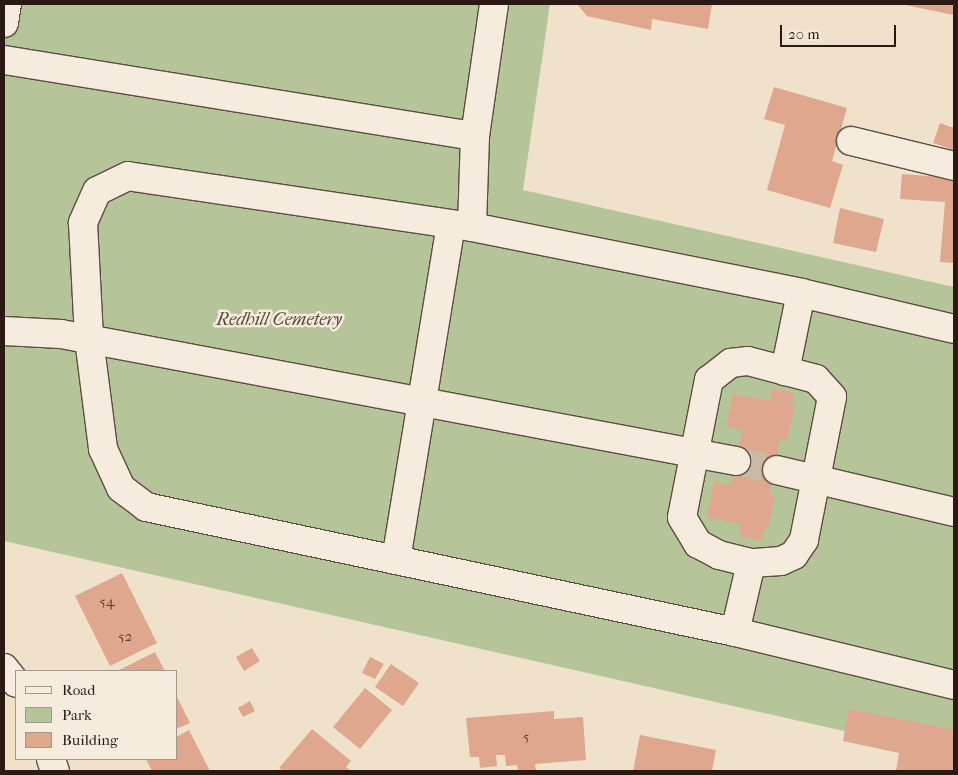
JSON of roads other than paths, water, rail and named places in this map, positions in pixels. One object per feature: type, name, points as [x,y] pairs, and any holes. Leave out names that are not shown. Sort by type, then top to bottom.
[{"type":"street","points":[[4,23],[7,4]]},
{"type":"street","points":[[396,560],[421,403],[461,225],[494,4]]},
{"type":"street","points":[[4,60],[475,136]]},
{"type":"street","points":[[851,141],[954,166]]},
{"type":"street","points":[[954,328],[801,293],[461,225],[128,176],[97,191],[83,223],[89,339],[103,449],[121,488],[146,507],[735,632],[954,686]]},
{"type":"street","points":[[786,371],[801,293]]},
{"type":"street","points":[[4,330],[89,339],[736,461]]},
{"type":"street","points":[[748,361],[816,379],[832,397],[804,540],[794,556],[781,561],[751,563],[719,556],[698,544],[689,532],[682,517],[694,452],[709,380],[731,363],[748,361]]},
{"type":"street","points":[[776,470],[954,512]]},
{"type":"street","points":[[735,632],[751,563]]},
{"type":"street","points":[[4,668],[15,682]]},
{"type":"tunnel","points":[[736,461],[777,470]]},
{"type":"park label","name":"Redhill Cemetery","points":[[279,320]]}]
